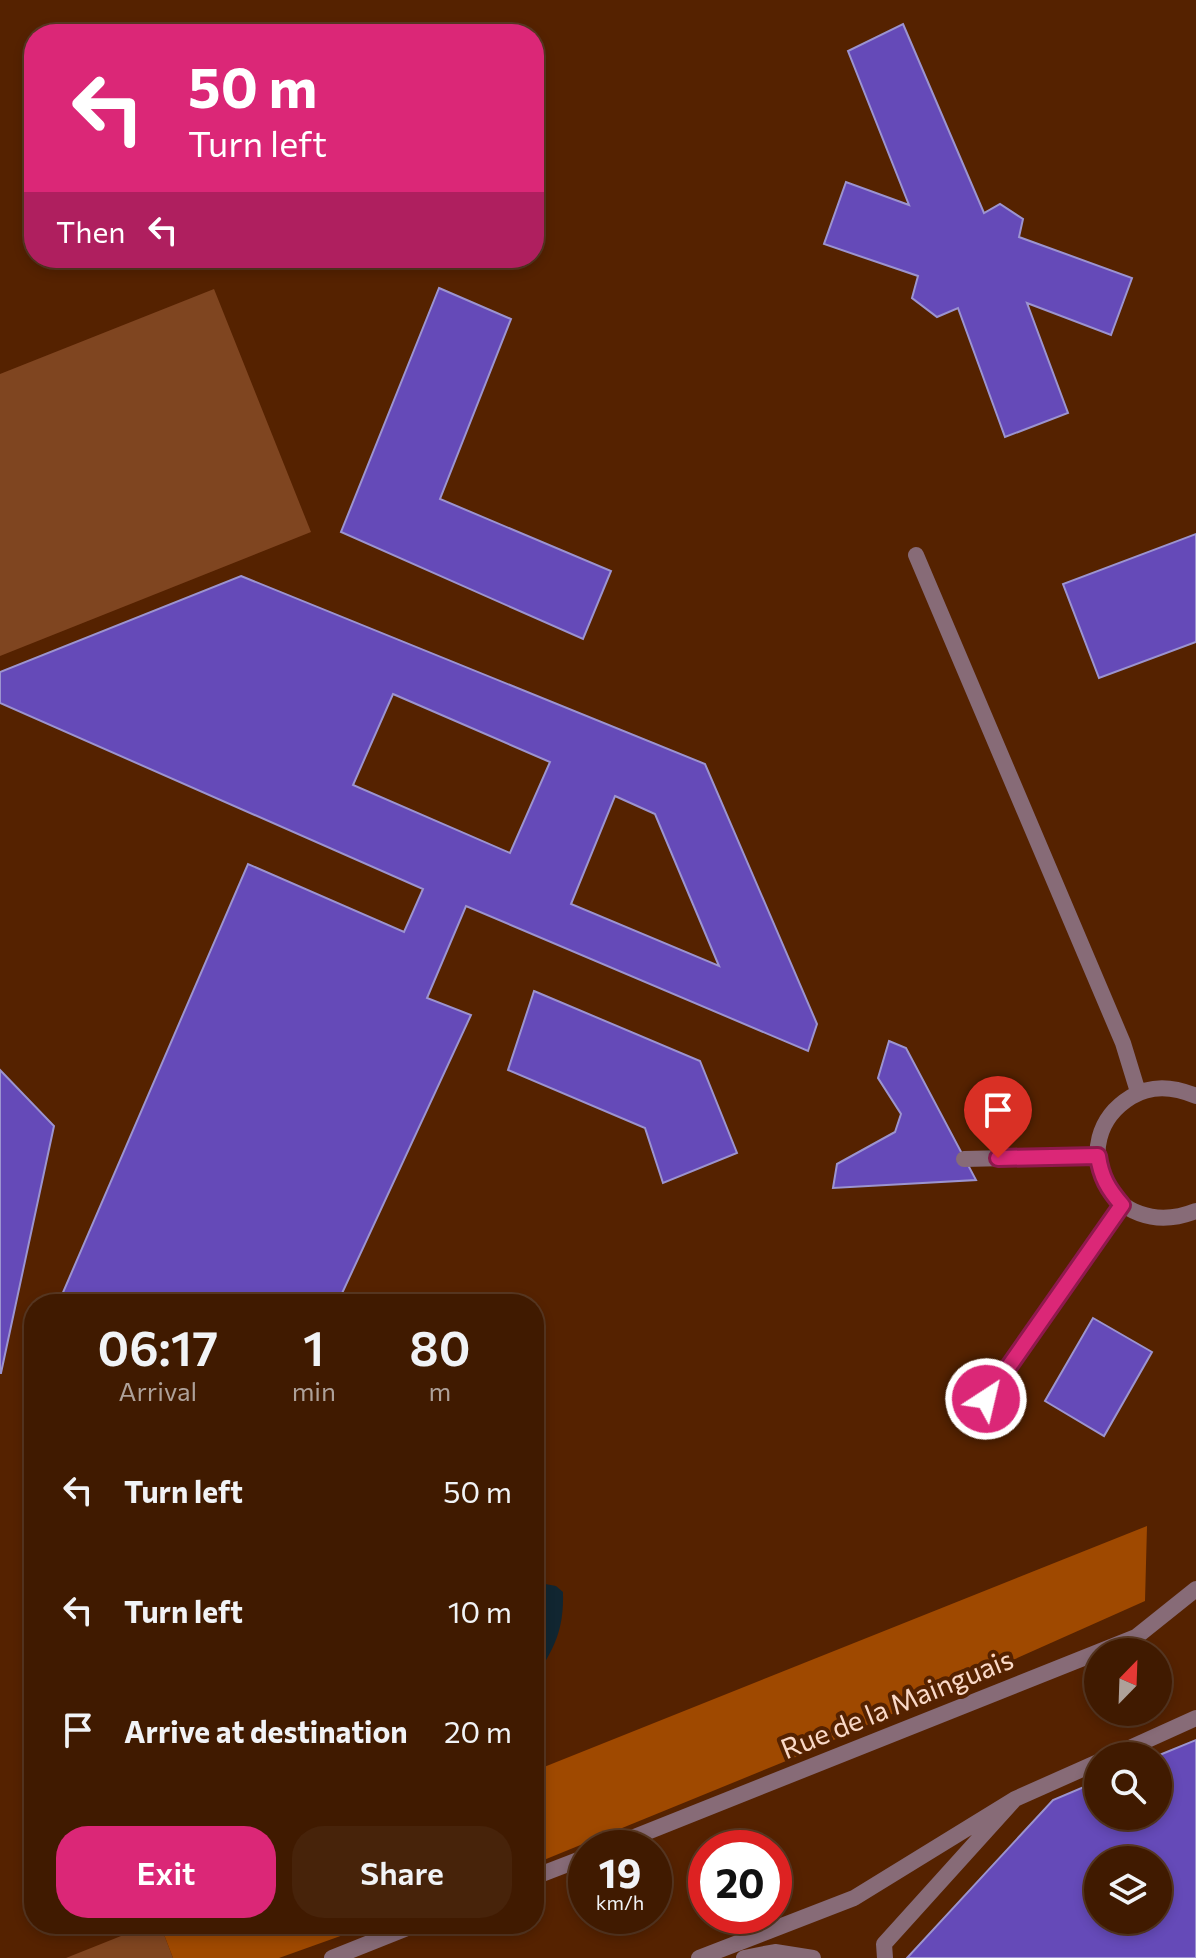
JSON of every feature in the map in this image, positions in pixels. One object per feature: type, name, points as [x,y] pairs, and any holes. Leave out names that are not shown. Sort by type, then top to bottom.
[{"type":"street","points":[[916,555],[1123,1043],[1138,1092]]},
{"type":"street","points":[[1196,1096],[1177,1088],[1138,1092],[1121,1103],[1108,1118],[1100,1136],[1098,1156],[1101,1175],[1122,1205],[1140,1215],[1160,1219],[1196,1211]]},
{"type":"street","points":[[964,1159],[1098,1156]]},
{"type":"street","points":[[986,1399],[1122,1205]]},
{"type":"street","name":"Rue de la Mainguais","points":[[652,1830],[1136,1637],[1196,1589]]},
{"type":"street","points":[[1143,1742],[1196,1718]]},
{"type":"street","points":[[699,1958],[854,1898],[1015,1799],[1084,1768]]},
{"type":"street","points":[[885,1958],[884,1944],[1015,1799]]},
{"type":"street","points":[[544,1873],[568,1864]]},
{"type":"street","points":[[332,1958],[392,1934]]},
{"type":"street","points":[[744,1958],[775,1952],[813,1958]]},
{"type":"shaded area","points":[[214,289],[311,532],[0,656],[0,374]]},
{"type":"shaded area","points":[[1147,1526],[1145,1601],[791,1759],[617,1830],[568,1830],[568,1850],[544,1860],[544,1767]]},
{"type":"shaded area","points":[[126,1934],[164,1934],[173,1958],[66,1958]]},
{"type":"shaded area","points":[[164,1934],[346,1934],[279,1958],[173,1958]]},
{"type":"water","points":[[544,1584],[556,1586],[563,1592],[562,1618],[544,1663]]},
{"type":"building","points":[[903,24],[984,213],[1000,204],[1023,219],[1019,237],[1132,278],[1111,335],[1027,303],[1068,413],[1005,437],[958,308],[937,317],[912,298],[918,276],[824,244],[846,182],[909,205],[848,51]]},
{"type":"building","points":[[439,288],[511,319],[440,499],[611,571],[583,639],[341,532]]},
{"type":"building","points":[[1196,534],[1196,642],[1099,678],[1063,584]]},
{"type":"building","points":[[241,576],[705,764],[817,1024],[808,1051],[466,906],[427,998],[471,1015],[342,1294],[62,1294],[248,864],[404,932],[423,889],[0,703],[0,672]],"holes":[[[393,694],[550,762],[510,853],[353,785]],[[615,796],[655,814],[719,966],[571,904]]]},
{"type":"building","points":[[534,991],[700,1061],[737,1153],[663,1183],[645,1128],[508,1070]]},
{"type":"building","points":[[889,1041],[906,1048],[976,1180],[833,1188],[837,1164],[895,1132],[901,1114],[878,1078]]},
{"type":"building","points":[[0,1070],[54,1126],[1,1373],[0,1373]]},
{"type":"building","points":[[1093,1318],[1152,1352],[1104,1436],[1045,1401]]},
{"type":"building","points":[[1196,1740],[1196,1958],[907,1958],[1053,1800],[1084,1787],[1084,1830],[1172,1830],[1172,1750]]},
{"type":"route","points":[[986,1399],[1122,1205],[1101,1175],[1098,1156],[998,1158]]}]
